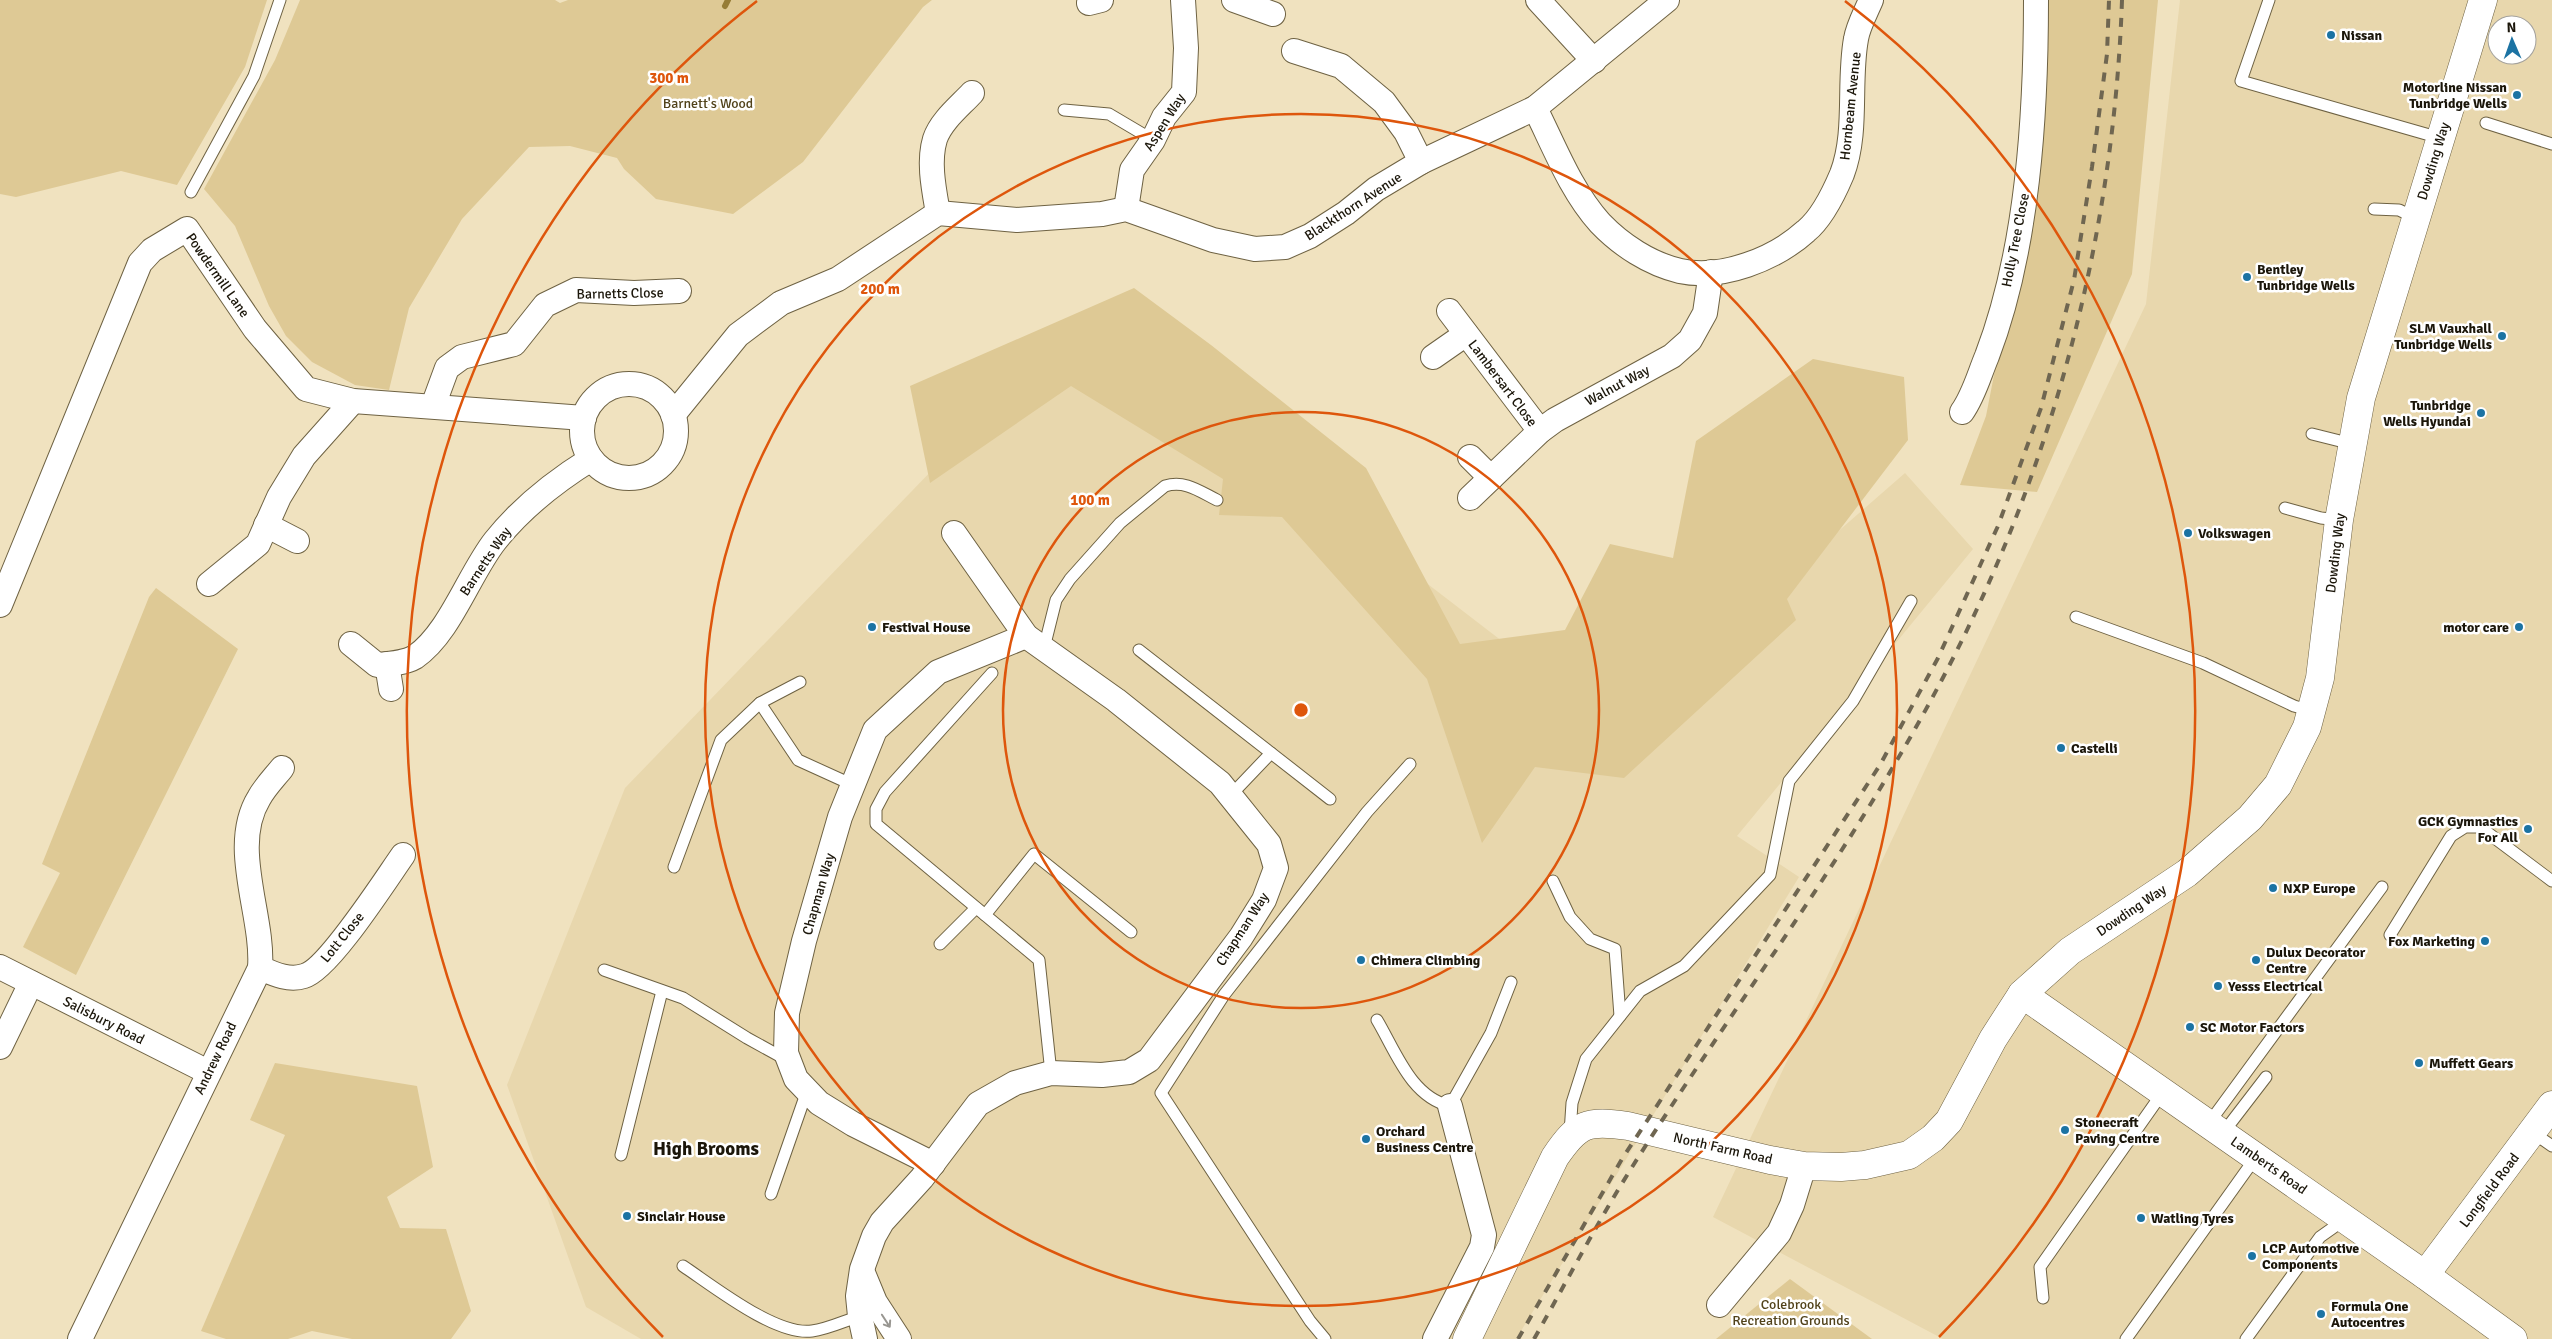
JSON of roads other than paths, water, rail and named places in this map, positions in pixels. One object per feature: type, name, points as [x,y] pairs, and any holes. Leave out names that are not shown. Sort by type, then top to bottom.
[{"type":"street","name":"Aspen Way","points":[[1126,210],[1132,170],[1154,140],[1164,116],[1184,92],[1186,56],[1183,0]]},
{"type":"street","points":[[1234,0],[1273,14]]},
{"type":"street","points":[[1538,0],[1594,61]]},
{"type":"street","name":"Blackthorn Avenue","points":[[938,213],[1017,220],[1102,214],[1126,210],[1213,240],[1255,249],[1285,247],[1310,236],[1339,218],[1376,189],[1421,162],[1535,108],[1667,0]]},
{"type":"street","name":"Hornbeam Avenue","points":[[1535,108],[1574,186],[1599,222],[1623,244],[1648,259],[1680,271],[1711,272],[1745,266],[1778,251],[1807,231],[1828,202],[1842,173],[1848,149],[1856,38],[1871,0]]},
{"type":"street","name":"Holly Tree Close","points":[[1962,412],[1970,400],[1999,324],[2024,207],[2036,36],[2036,0]]},
{"type":"street","name":"Dowding Way","points":[[2022,994],[2070,952],[2187,873],[2250,818],[2278,785],[2297,750],[2312,711],[2320,678],[2339,520],[2352,444],[2366,379],[2481,0]]},
{"type":"street","points":[[1294,51],[1342,66],[1377,96],[1406,132],[1421,162]]},
{"type":"street","points":[[673,415],[738,335],[781,303],[838,279],[938,213],[933,185],[936,138],[950,116],[972,93]]},
{"type":"street","name":"Powdermill Lane","points":[[3,589],[140,263],[152,250],[188,229],[255,328],[306,389],[353,401],[584,418]]},
{"type":"street","name":"Walnut Way","points":[[1470,498],[1540,431],[1605,390],[1672,356],[1690,340],[1705,313],[1711,272]]},
{"type":"street","name":"Barnetts Close","points":[[433,406],[447,368],[462,357],[514,344],[545,305],[576,290],[634,293],[679,292]]},
{"type":"street","name":"Lambersart Close","points":[[1449,311],[1540,431]]},
{"type":"street","name":"Lambersart Close","points":[[1433,357],[1466,334]]},
{"type":"street","points":[[628,384],[642,386],[655,392],[666,402],[673,415],[676,430],[674,445],[667,458],[656,470],[643,476],[628,478],[613,476],[600,468],[591,459],[584,445],[582,431],[584,418],[590,405],[600,394],[613,387],[628,384]]},
{"type":"street","points":[[209,584],[258,544],[279,497],[304,456],[353,401]]},
{"type":"street","points":[[1470,457],[1491,478]]},
{"type":"street","name":"Barnetts Way","points":[[387,664],[414,657],[431,641],[447,620],[494,542],[514,519],[561,477],[591,459]]},
{"type":"street","points":[[266,525],[297,541]]},
{"type":"street","name":"Chapman Way","points":[[865,1339],[858,1296],[867,1251],[882,1222],[933,1164],[978,1104],[1015,1083],[1051,1073],[1102,1075],[1129,1072],[1149,1060],[1241,937],[1264,900],[1276,868],[1269,844],[1220,783],[1116,700],[1035,642],[954,534]]},
{"type":"street","name":"Chapman Way","points":[[933,1164],[853,1124],[819,1103],[807,1091],[796,1079],[786,1053],[786,1012],[804,941],[840,816],[875,730],[938,672],[1035,642]]},
{"type":"street","points":[[351,644],[378,665],[387,664],[391,688]]},
{"type":"street","name":"Andrew Road","points":[[80,1339],[260,968],[259,940],[251,889],[246,834],[258,799],[282,768]]},
{"type":"street","name":"Lott Close","points":[[260,968],[289,978],[304,977],[314,972],[350,931],[403,855]]},
{"type":"street","name":"Salisbury Road","points":[[0,968],[208,1072]]},
{"type":"street","points":[[0,1047],[31,983]]},
{"type":"street","name":"Lamberts Road","points":[[2022,994],[2426,1275],[2513,1339]]},
{"type":"street","name":"North Farm Road","points":[[1467,1339],[1555,1157],[1569,1136],[1585,1125],[1612,1124],[1804,1166],[1841,1167],[1865,1165],[1909,1155],[1934,1138],[1949,1121],[1993,1039],[2022,994]]},
{"type":"street","points":[[1435,1339],[1482,1247],[1484,1236],[1450,1106]]},
{"type":"street","name":"Longfield Road","points":[[2426,1275],[2542,1139],[2552,1106]]},
{"type":"street","points":[[1719,1305],[1779,1233],[1792,1206],[1804,1166]]},
{"type":"street","points":[[862,1270],[875,1302],[899,1339]]},
{"type":"lane","points":[[191,192],[254,76],[280,0]]},
{"type":"lane","points":[[2268,0],[2241,81],[2440,138]]},
{"type":"lane","points":[[1064,110],[1109,114],[1154,140]]},
{"type":"lane","points":[[2486,123],[2552,144]]},
{"type":"lane","points":[[2374,209],[2398,210],[2416,218]]},
{"type":"lane","points":[[2312,434],[2352,444]]},
{"type":"lane","points":[[1035,642],[1056,600],[1070,579],[1120,523],[1165,486],[1179,482],[1217,500]]},
{"type":"lane","points":[[2285,508],[2321,518],[2339,520]]},
{"type":"lane","points":[[1569,1136],[1572,1103],[1586,1059],[1640,991],[1684,966],[1770,875],[1789,781],[1853,701],[1911,601]]},
{"type":"lane","points":[[2076,617],[2203,663],[2294,706],[2312,711]]},
{"type":"lane","points":[[1139,650],[1330,799]]},
{"type":"lane","points":[[992,673],[885,792],[876,809],[876,824],[1039,960],[1051,1073]]},
{"type":"lane","points":[[674,867],[721,740],[760,703],[800,682]]},
{"type":"lane","points":[[760,703],[798,760],[853,785]]},
{"type":"lane","points":[[1230,796],[1271,753]]},
{"type":"lane","points":[[1325,1339],[1310,1320],[1161,1093],[1224,995],[1367,812],[1410,764]]},
{"type":"lane","points":[[2390,935],[2451,836],[2465,827],[2480,827],[2552,881]]},
{"type":"lane","points":[[940,944],[981,911],[1034,854],[1131,932]]},
{"type":"lane","points":[[1553,881],[1570,917],[1590,939],[1615,949],[1620,1016]]},
{"type":"lane","points":[[2216,1128],[2382,887]]},
{"type":"lane","points":[[604,970],[683,998],[747,1038],[789,1061]]},
{"type":"lane","points":[[1377,1020],[1414,1085],[1429,1098],[1450,1106],[1491,1033],[1511,982]]},
{"type":"lane","points":[[621,1155],[662,991]]},
{"type":"lane","points":[[2216,1128],[2266,1077]]},
{"type":"lane","points":[[771,1194],[807,1091]]},
{"type":"lane","points":[[2043,1298],[2040,1268],[2164,1091]]},
{"type":"lane","points":[[2126,1339],[2256,1156]]},
{"type":"lane","points":[[2246,1339],[2320,1238],[2346,1219]]},
{"type":"lane","points":[[683,1266],[750,1311],[786,1328],[811,1331],[860,1316]]},
{"type":"waterway","points":[[725,6],[728,0]]},
{"type":"railway","points":[[1518,1339],[1622,1159],[1880,765],[1938,658],[1998,526],[2041,408],[2074,280],[2107,54],[2109,0]]},
{"type":"railway","points":[[1534,1339],[1595,1229],[1634,1164],[1877,794],[1949,666],[1987,588],[2020,508],[2048,426],[2072,343],[2092,258],[2106,173],[2117,87],[2122,0]]},
{"type":"place","name":"Nissan","points":[[2331,35]]},
{"type":"place","name":"Motorline Nissan Tunbridge Wells","points":[[2517,95]]},
{"type":"place","name":"Bentley Tunbridge Wells","points":[[2247,277]]},
{"type":"place","name":"SLM Vauxhall Tunbridge Wells","points":[[2502,336]]},
{"type":"place","name":"Tunbridge Wells Hyundai","points":[[2481,413]]},
{"type":"place","name":"Volkswagen","points":[[2188,533]]},
{"type":"place","name":"Festival House","points":[[872,627]]},
{"type":"place","name":"motor care","points":[[2519,627]]},
{"type":"place","name":"Castelli","points":[[2061,748]]},
{"type":"place","name":"GCK Gymnastics For All","points":[[2528,829]]},
{"type":"place","name":"NXP Europe","points":[[2273,888]]},
{"type":"place","name":"Fox Marketing","points":[[2485,941]]},
{"type":"place","name":"Chimera Climbing","points":[[1361,960]]},
{"type":"place","name":"Dulux Decorator Centre","points":[[2256,960]]},
{"type":"place","name":"Yesss Electrical","points":[[2218,986]]},
{"type":"place","name":"SC Motor Factors","points":[[2190,1027]]},
{"type":"place","name":"Muffett Gears","points":[[2419,1063]]},
{"type":"place","name":"Stonecraft Paving Centre","points":[[2065,1130]]},
{"type":"place","name":"Orchard Business Centre","points":[[1366,1139]]},
{"type":"place","name":"Sinclair House","points":[[627,1216]]},
{"type":"place","name":"Watling Tyres","points":[[2141,1218]]},
{"type":"place","name":"LCP Automotive Components","points":[[2252,1256]]},
{"type":"place","name":"Formula One Autocentres","points":[[2321,1314]]},
{"type":"district","name":"High Brooms","points":[[706,1148]]},
{"type":"park label","name":"Barnett's Wood","points":[[708,103]]},
{"type":"park label","name":"Colebrook Recreation Grounds","points":[[1791,1312]]}]
